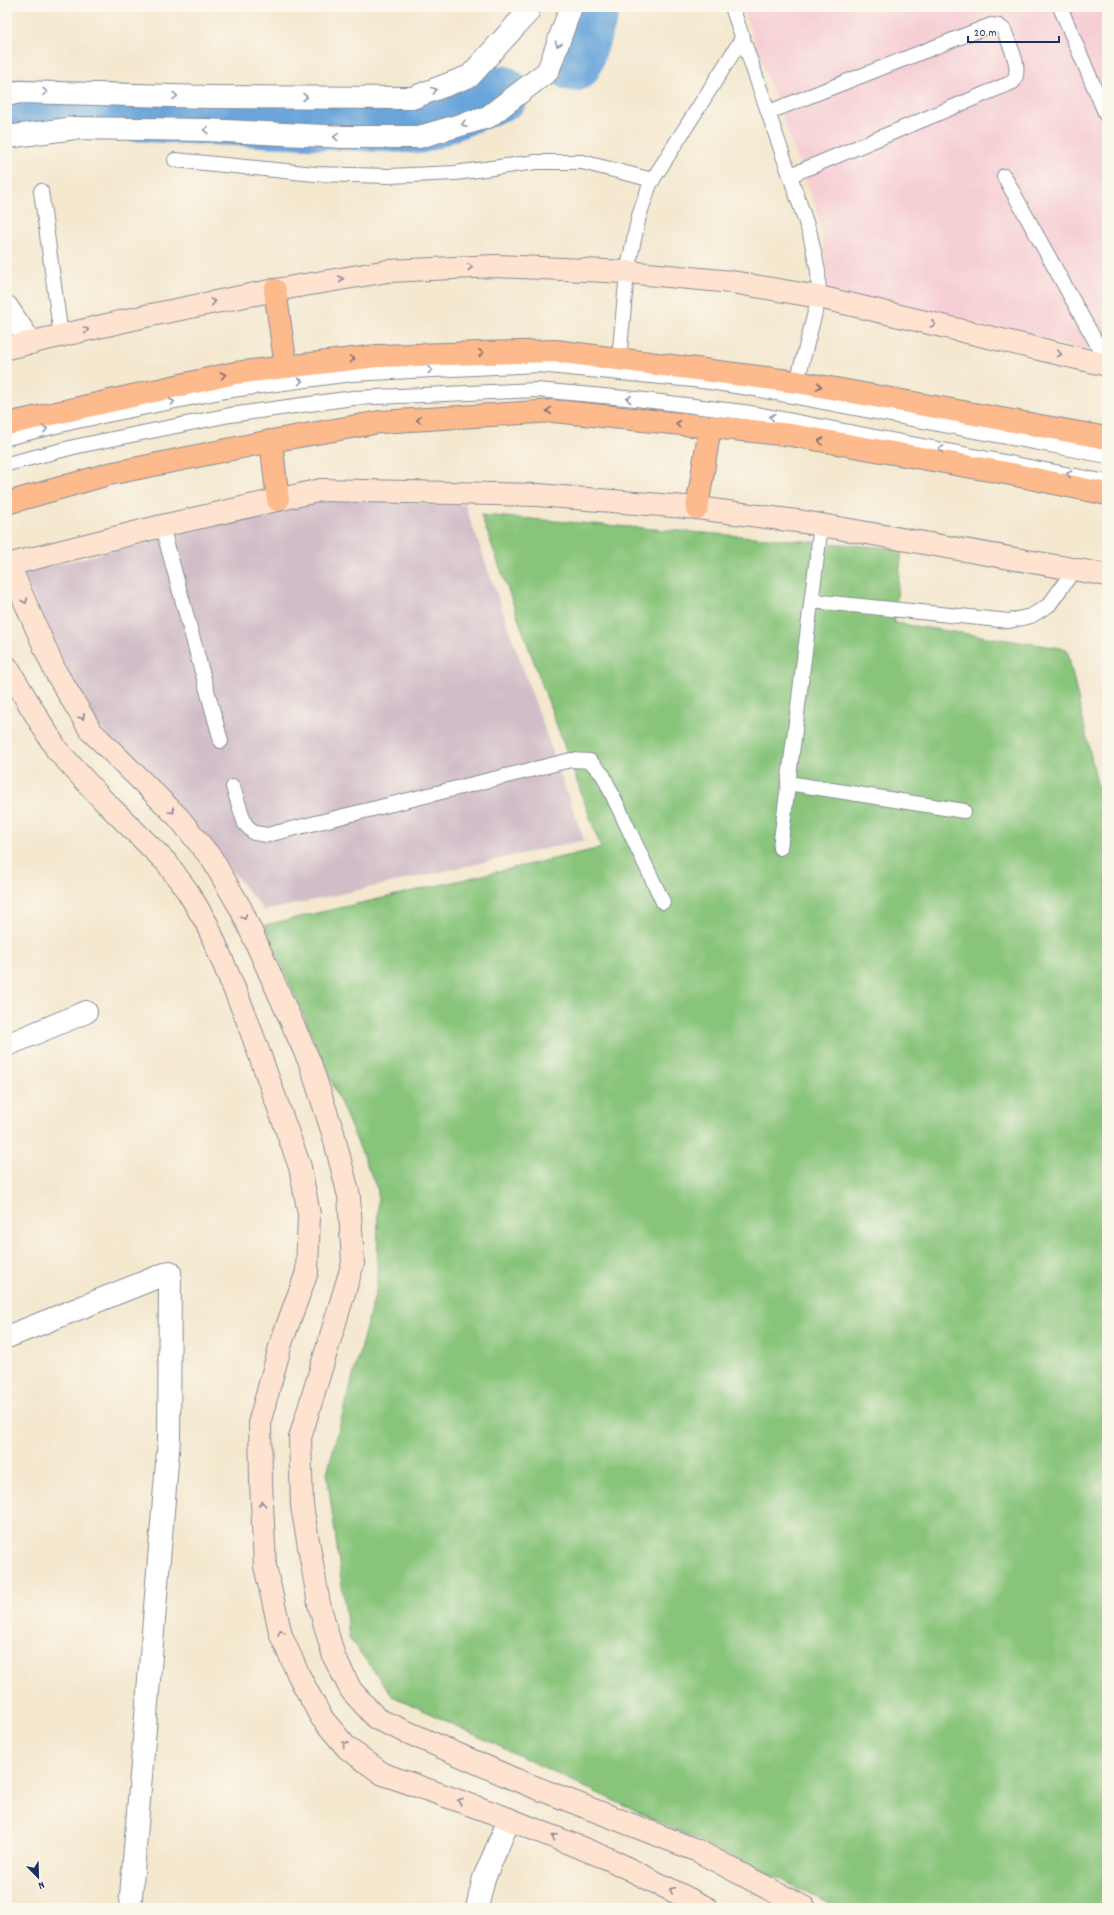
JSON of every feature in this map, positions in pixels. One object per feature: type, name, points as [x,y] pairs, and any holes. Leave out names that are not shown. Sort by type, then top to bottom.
[{"type":"highway","points":[[275,290],[286,367]]},
{"type":"highway","points":[[7,424],[235,373],[377,356],[555,351],[797,382],[1107,438]]},
{"type":"highway","points":[[7,503],[110,474],[270,441],[380,422],[553,411],[791,436],[1006,473],[1107,494]]},
{"type":"highway","points":[[697,508],[710,427]]},
{"type":"highway","points":[[270,441],[278,500]]},
{"type":"street","points":[[7,95],[19,92],[210,97],[412,98],[470,76],[528,12],[530,7]]},
{"type":"street","points":[[7,137],[75,128],[205,130],[344,137],[420,137],[488,117],[548,71],[571,7]]},
{"type":"street","points":[[7,348],[146,316],[275,290],[396,270],[496,266],[627,272],[732,282],[819,297],[1107,364]]},
{"type":"street","points":[[7,307],[31,343]]},
{"type":"street","points":[[805,1908],[696,1850],[514,1779],[377,1719],[351,1690],[334,1657],[319,1604],[302,1506],[300,1438],[353,1264],[349,1196],[333,1133],[310,1063],[230,890],[212,859],[178,817],[91,731],[55,671],[8,565],[162,526],[322,490],[538,495],[697,508],[821,525],[1107,575]]},
{"type":"street","points":[[7,667],[57,750],[102,799],[167,863],[188,892],[207,924],[246,1016],[300,1167],[309,1214],[307,1272],[282,1340],[260,1420],[261,1482],[266,1566],[281,1635],[299,1676],[321,1717],[347,1748],[383,1774],[509,1820],[609,1859],[707,1908]]},
{"type":"street","points":[[7,1045],[86,1012]]},
{"type":"street","points":[[7,1337],[170,1272],[169,1439],[130,1908]]},
{"type":"street","points":[[477,1908],[484,1878],[509,1820]]},
{"type":"lane","points":[[732,7],[791,175],[810,234],[818,271],[819,297],[797,382]]},
{"type":"lane","points":[[1060,7],[1107,117]]},
{"type":"lane","points":[[769,112],[991,25],[999,26],[1004,30],[1017,68],[1017,76],[1013,82],[791,175]]},
{"type":"lane","points":[[619,360],[627,272],[639,216],[652,180],[743,37]]},
{"type":"lane","points":[[175,160],[315,174],[389,176],[455,173],[536,162],[582,162],[652,180]]},
{"type":"lane","points":[[1004,176],[1107,364]]},
{"type":"lane","points":[[41,191],[61,336]]},
{"type":"lane","points":[[7,438],[73,422],[225,391],[257,386],[351,374],[538,366],[703,381],[755,389],[1107,456]]},
{"type":"lane","points":[[7,464],[78,446],[237,414],[353,398],[538,390],[643,400],[751,413],[1107,482]]},
{"type":"lane","points":[[780,848],[821,525]]},
{"type":"lane","points":[[162,526],[221,741]]},
{"type":"lane","points":[[812,601],[1009,621],[1032,616],[1049,605],[1074,570]]},
{"type":"lane","points":[[234,787],[245,824],[254,833],[267,835],[571,760],[590,761],[603,775],[663,902]]},
{"type":"lane","points":[[788,783],[964,811]]},
{"type":"shaded area","points":[[744,7],[1107,7],[1107,355],[829,290],[820,220],[746,18]]},
{"type":"shaded area","points":[[323,499],[465,505],[584,840],[264,911],[198,829],[97,724],[65,669],[23,573]]},
{"type":"green space","points":[[481,515],[902,549],[894,623],[1067,649],[1107,828],[1107,1908],[840,1908],[393,1696],[349,1638],[327,1473],[377,1287],[378,1191],[265,925],[601,848]]},
{"type":"waterway","points":[[574,64],[593,7]]},
{"type":"waterway","points":[[7,106],[171,116],[420,126],[502,93]]}]
